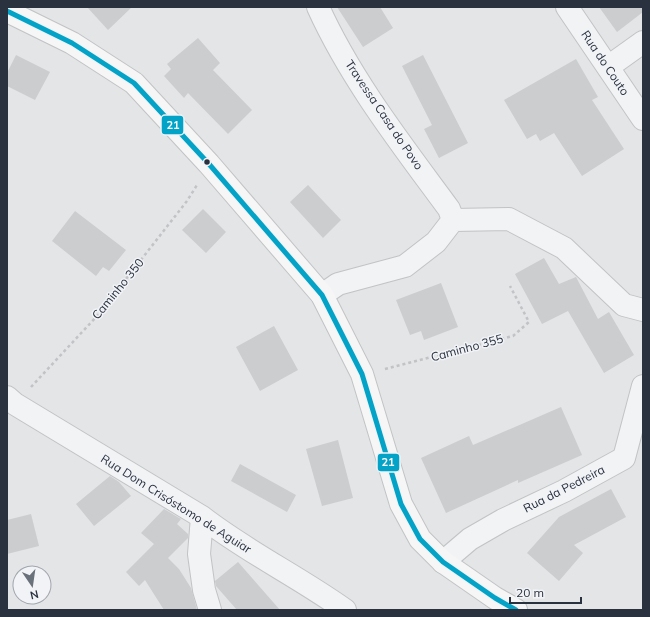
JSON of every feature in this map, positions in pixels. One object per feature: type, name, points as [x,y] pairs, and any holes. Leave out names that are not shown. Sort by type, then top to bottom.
[{"type":"main road","points":[[7,11],[72,42],[134,83],[209,164],[322,295],[362,374],[401,504],[420,539],[443,562],[495,598],[516,610]]},
{"type":"street","name":"Travessa Casa do Povo","points":[[318,7],[327,27],[356,77],[398,140],[449,209],[453,220]]},
{"type":"street","name":"Rua do Couto","points":[[567,7],[643,119]]},
{"type":"street","points":[[608,67],[643,42]]},
{"type":"street","points":[[322,295],[338,284],[405,266],[436,242],[453,220],[509,219],[564,248],[624,304],[643,310]]},
{"type":"street","name":"Rua da Pedreira","points":[[443,562],[470,539],[503,520],[564,491],[624,458],[643,386]]},
{"type":"street","name":"Rua Dom Crisóstomo de Aguiar","points":[[11,401],[202,517],[224,534],[322,593],[345,610]]},
{"type":"street","points":[[202,517],[198,554],[204,590],[210,610]]},
{"type":"path","name":"Caminho 350","points":[[11,401],[97,316],[187,201],[209,164]]},
{"type":"path","name":"Caminho 355","points":[[362,374],[404,365],[513,336],[529,322],[510,286]]},
{"type":"building","points":[[87,7],[132,7],[108,30]]},
{"type":"building","points":[[337,7],[380,7],[393,28],[363,47]]},
{"type":"building","points":[[599,7],[643,7],[643,12],[617,32]]},
{"type":"building","points":[[198,38],[220,63],[213,70],[252,110],[228,134],[188,93],[184,98],[164,76],[171,69],[167,64]]},
{"type":"building","points":[[16,55],[50,72],[35,100],[7,86],[7,73]]},
{"type":"building","points":[[423,55],[468,143],[439,158],[424,129],[432,125],[402,66]]},
{"type":"building","points":[[576,59],[598,97],[592,100],[624,149],[582,176],[554,133],[540,141],[536,134],[527,139],[504,100]]},
{"type":"building","points":[[308,185],[341,220],[323,238],[290,202]]},
{"type":"building","points":[[203,209],[226,232],[206,253],[182,230]]},
{"type":"building","points":[[75,211],[126,250],[109,271],[103,267],[96,276],[52,241]]},
{"type":"building","points":[[544,258],[559,284],[576,277],[598,319],[609,312],[634,355],[604,373],[568,311],[542,324],[515,274]]},
{"type":"building","points":[[441,283],[458,327],[424,340],[421,331],[410,335],[396,300]]},
{"type":"building","points":[[274,326],[298,370],[260,391],[236,347]]},
{"type":"building","points":[[561,407],[582,455],[518,483],[518,480],[446,513],[421,458],[469,436],[473,445]]},
{"type":"building","points":[[338,440],[353,498],[322,506],[306,449]]},
{"type":"building","points":[[240,464],[296,495],[287,512],[231,481]]},
{"type":"building","points":[[110,476],[119,482],[131,496],[94,526],[76,504]]},
{"type":"building","points":[[611,489],[626,517],[574,545],[583,553],[559,581],[527,553],[559,517]]},
{"type":"building","points":[[164,509],[181,519],[177,524],[188,534],[188,538],[168,558],[179,569],[191,588],[197,610],[164,610],[145,580],[139,586],[126,572],[154,544],[141,533]]},
{"type":"building","points":[[31,514],[39,546],[7,554],[7,520]]},
{"type":"building","points":[[238,562],[280,610],[237,610],[216,586],[215,581]]},
{"type":"transit line","name":"21","points":[[7,11],[72,43],[134,83],[209,164],[322,295],[362,374],[401,504],[420,539],[443,562],[495,598],[516,610]]}]
